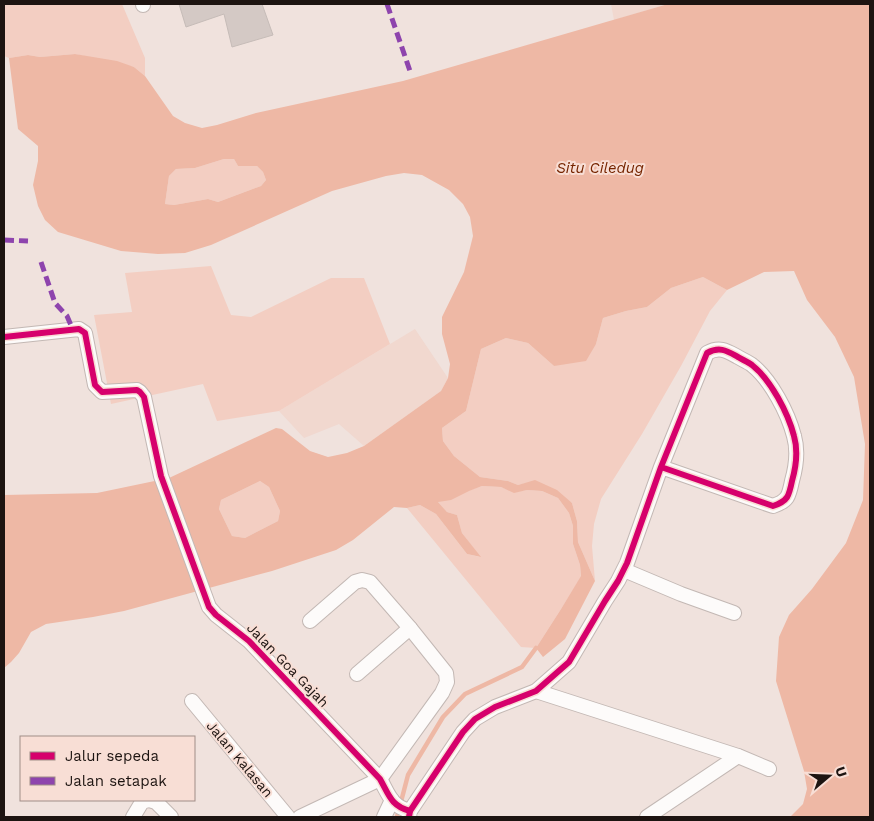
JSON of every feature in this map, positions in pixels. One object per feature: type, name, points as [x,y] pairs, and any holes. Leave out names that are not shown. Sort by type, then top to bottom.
[{"type":"street","name":"Jalan Goa Gajah","points":[[4,338],[79,329],[85,333],[95,385],[98,389],[102,392],[137,390],[140,392],[144,397],[161,476],[208,607],[249,640],[380,779],[402,808]]},
{"type":"street","points":[[384,817],[402,808],[475,719],[495,707],[536,692],[569,662],[624,570],[661,467],[707,353],[717,349],[727,351],[752,365],[771,386],[785,411],[797,448],[794,477],[789,496],[782,503],[773,506],[661,467]]},
{"type":"street","points":[[624,570],[681,594],[734,613]]},
{"type":"street","points":[[300,817],[380,779],[442,693],[447,682],[446,673],[370,582],[362,580],[355,582],[310,621]]},
{"type":"street","points":[[357,674],[410,628]]},
{"type":"street","points":[[536,692],[738,756],[768,769]]},
{"type":"street","name":"Jalan Kalasan","points":[[192,701],[288,817]]},
{"type":"street","points":[[647,817],[738,756]]},
{"type":"street","points":[[133,817],[142,802],[146,801]]},
{"type":"street","points":[[152,801],[156,802],[171,817]]},
{"type":"shaded area","points":[[4,4],[122,4],[145,58],[145,76],[134,67],[75,54],[40,57],[28,55],[9,58],[4,56]]},
{"type":"shaded area","points":[[611,4],[668,4],[614,20]]},
{"type":"shaded area","points":[[224,159],[234,159],[238,166],[257,166],[263,172],[266,180],[261,186],[218,202],[208,199],[174,205],[165,204],[169,176],[176,169],[195,168]]},
{"type":"shaded area","points":[[211,266],[231,315],[251,317],[331,278],[364,278],[390,344],[279,411],[217,421],[203,384],[111,404],[94,315],[132,312],[125,273]]},
{"type":"shaded area","points":[[703,277],[727,290],[710,311],[642,434],[601,499],[594,524],[592,546],[595,581],[578,542],[577,521],[572,503],[535,481],[518,485],[508,481],[480,477],[454,456],[443,441],[442,428],[466,411],[481,349],[506,338],[528,343],[554,366],[596,344],[603,318],[647,307],[671,288]]},
{"type":"shaded area","points":[[415,329],[448,378],[441,391],[364,446],[339,424],[304,438],[279,411]]},
{"type":"shaded area","points":[[260,481],[269,487],[280,511],[278,521],[245,538],[232,536],[219,509],[221,500]]},
{"type":"shaded area","points":[[482,486],[501,487],[514,492],[527,490],[542,491],[558,498],[569,513],[573,526],[573,544],[580,565],[581,577],[536,648],[521,647],[407,508],[420,505],[436,514],[467,554],[480,557],[462,533],[457,515],[447,512],[437,501]]},
{"type":"water","name":"Situ Ciledug","points":[[668,4],[870,4],[870,817],[790,817],[803,804],[807,789],[804,771],[776,681],[779,637],[789,615],[812,589],[846,543],[863,500],[865,444],[854,377],[835,337],[807,300],[794,271],[764,272],[727,290],[703,277],[671,288],[647,307],[603,318],[596,344],[586,361],[554,366],[528,343],[506,338],[481,349],[466,411],[442,428],[443,441],[454,456],[480,477],[508,481],[518,485],[535,480],[557,490],[572,503],[577,521],[578,542],[595,581],[565,639],[543,657],[536,648],[581,576],[580,565],[573,544],[573,526],[569,513],[558,498],[542,491],[527,490],[514,493],[501,487],[482,486],[451,500],[438,502],[447,512],[457,515],[462,533],[481,557],[467,554],[436,514],[420,505],[407,508],[394,507],[353,540],[336,550],[272,571],[124,611],[46,624],[31,632],[19,653],[4,668],[4,495],[97,493],[169,478],[276,428],[282,429],[310,451],[328,457],[347,453],[364,446],[441,391],[448,378],[450,364],[442,334],[442,317],[464,272],[473,236],[470,217],[463,204],[449,190],[422,175],[404,173],[332,191],[211,245],[185,253],[158,254],[121,251],[58,232],[45,220],[38,206],[33,185],[38,161],[38,146],[18,129],[9,58],[28,55],[40,57],[75,54],[117,61],[134,67],[145,76],[173,116],[185,123],[202,128],[256,113],[403,81]],"holes":[[[224,159],[234,159],[238,166],[257,166],[263,172],[266,180],[261,186],[218,202],[208,199],[174,205],[165,204],[169,176],[176,169],[195,168]],[[260,481],[269,487],[280,511],[278,521],[245,538],[232,536],[219,509],[221,500]]]},
{"type":"building","points":[[179,4],[262,4],[273,35],[232,47],[224,14],[186,27]]},
{"type":"waterway","points":[[397,817],[408,775],[443,717],[465,694],[522,667],[536,648]]},
{"type":"marked path","points":[[387,4],[410,71]]},
{"type":"marked path","points":[[4,240],[28,241]]},
{"type":"marked path","points":[[41,262],[55,303],[67,316],[73,330]]},
{"type":"cycle path","points":[[4,337],[79,329],[85,333],[95,385],[102,392],[137,390],[140,392],[144,397],[161,476],[209,607],[216,615],[249,641],[380,779],[388,795],[395,803],[410,811]]},
{"type":"cycle path","points":[[409,817],[410,811],[463,732],[475,719],[495,707],[536,691],[569,662],[627,563],[661,467],[707,353],[716,350],[727,351],[759,371],[783,407],[795,441],[795,470],[790,491],[785,500],[773,506],[661,467]]}]
